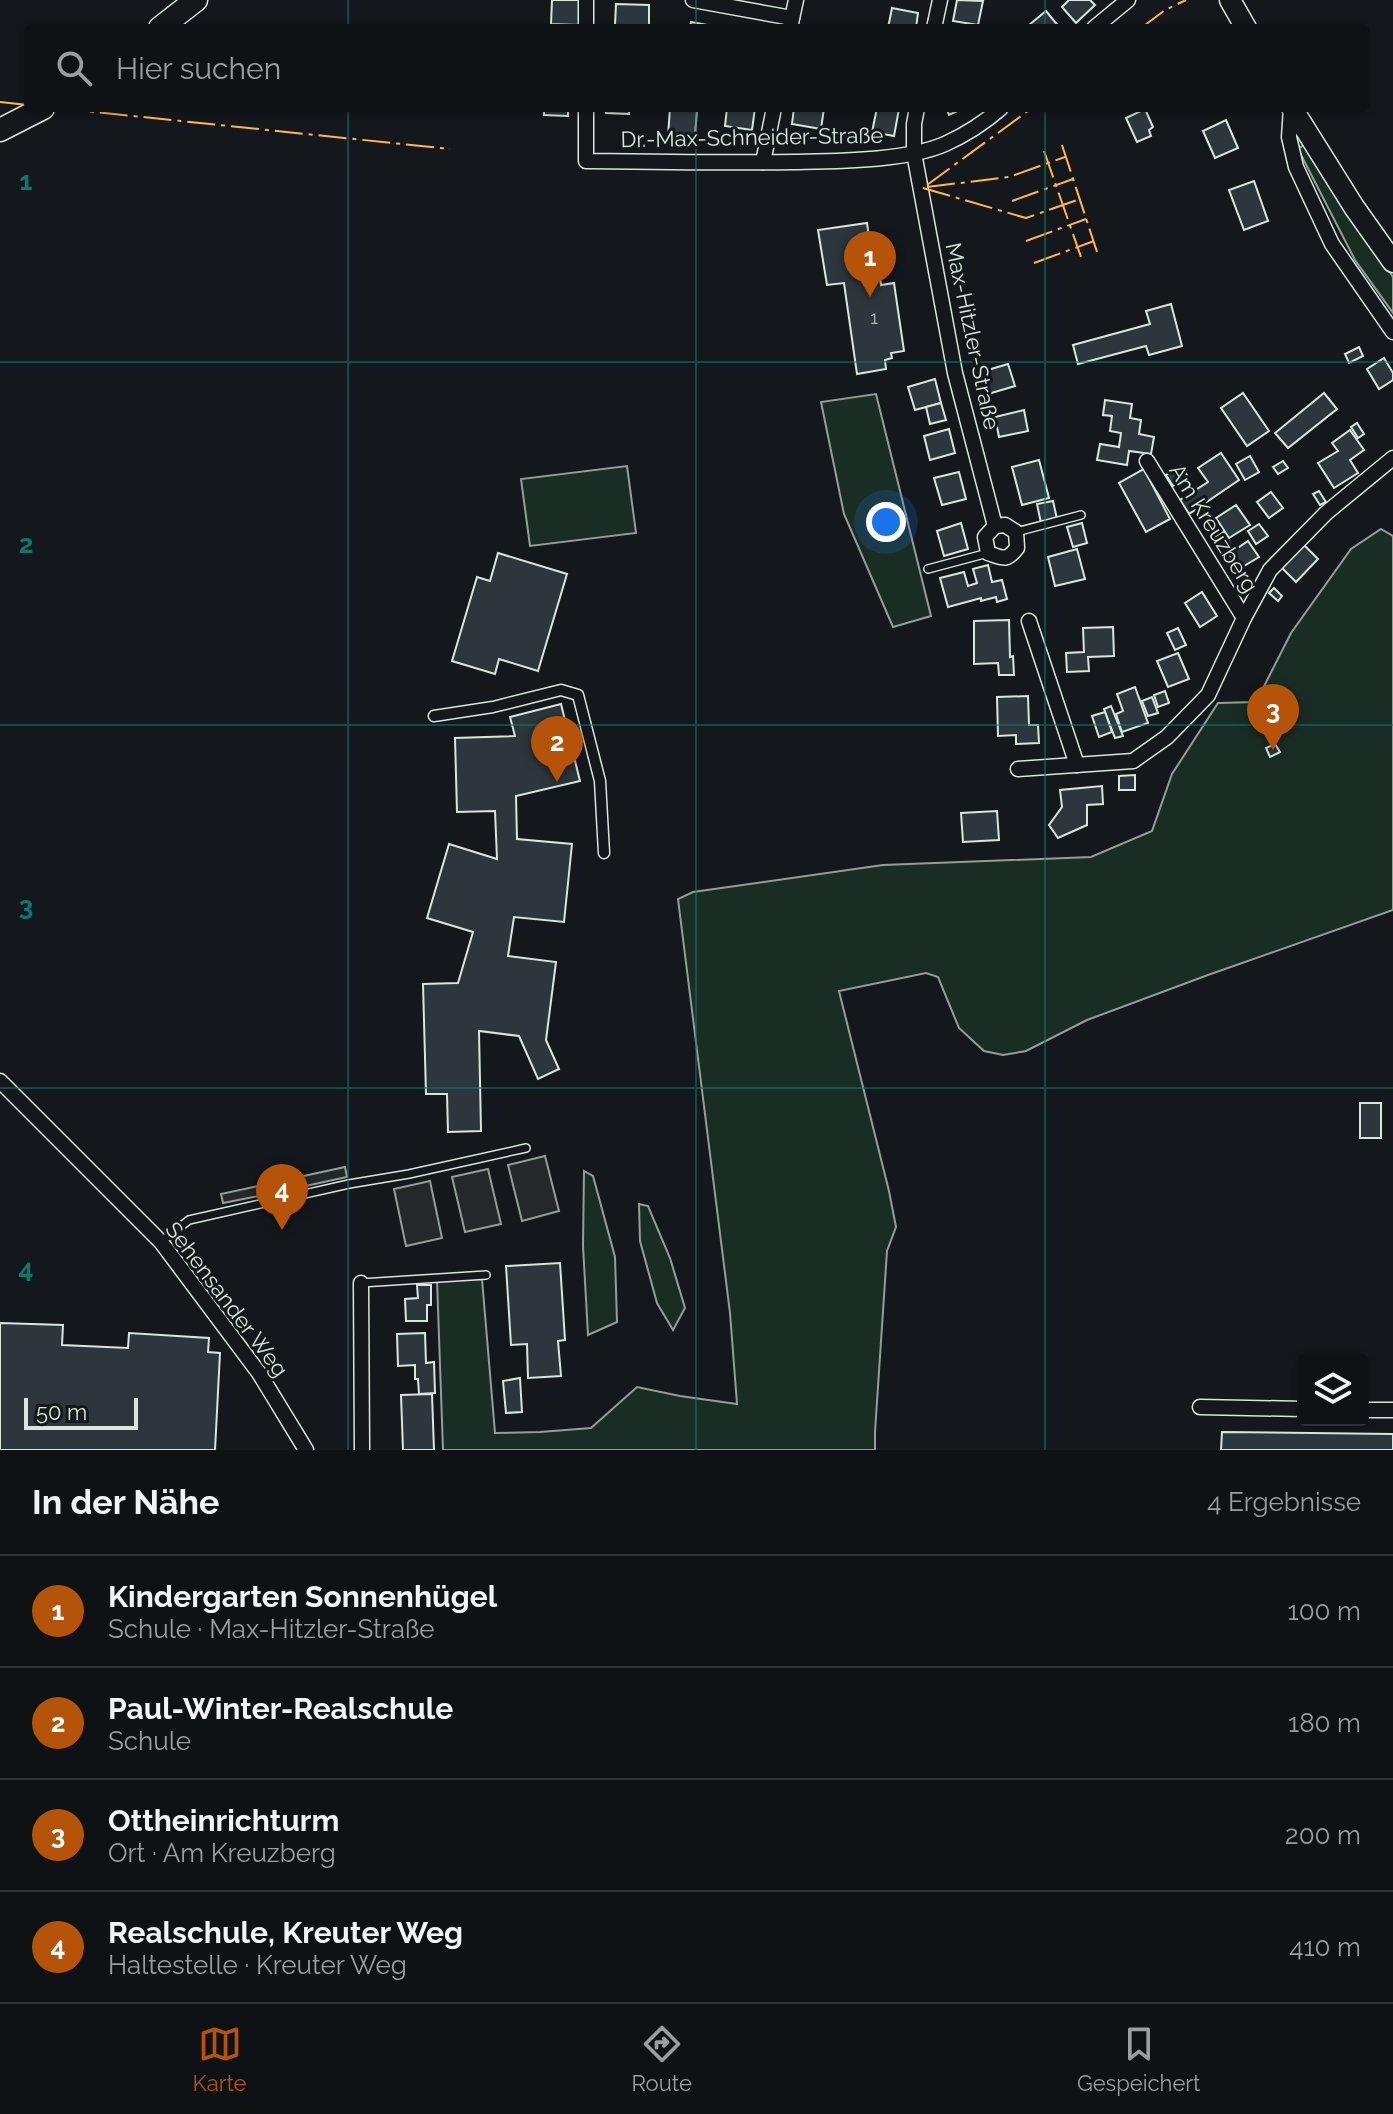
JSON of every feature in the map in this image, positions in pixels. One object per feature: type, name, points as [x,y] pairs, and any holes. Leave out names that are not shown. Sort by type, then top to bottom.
[{"type":"main road","points":[[165,24],[196,0]]},
{"type":"main road","points":[[1230,0],[1244,24]]},
{"type":"main road","points":[[0,130],[35,112]]},
{"type":"main road","points":[[1295,112],[1354,207],[1393,262]]},
{"type":"street","points":[[586,0],[586,24]]},
{"type":"street","points":[[693,0],[791,23],[796,0]]},
{"type":"street","points":[[935,24],[940,0]]},
{"type":"street","points":[[1098,24],[1122,2]]},
{"type":"street","name":"Dr.-Max-Schneider-Straße","points":[[586,112],[586,161],[763,162],[845,161],[914,153],[944,145],[996,112]]},
{"type":"street","points":[[763,162],[773,112]]},
{"type":"street","name":"Max-Hitzler-Straße","points":[[916,112],[914,153],[955,373],[995,526],[985,537],[988,553]]},
{"type":"street","points":[[1292,112],[1289,137],[1296,167],[1332,244],[1393,332]]},
{"type":"street","name":"Am Kreuzberg","points":[[1018,769],[1133,761],[1167,737],[1208,695],[1270,570],[1326,513],[1393,458]]},
{"type":"street","name":"Am Kreuzberg","points":[[1147,461],[1244,618]]},
{"type":"street","points":[[988,553],[1003,559],[1017,548],[1016,532],[1005,525],[995,526]]},
{"type":"street","points":[[1029,621],[1077,765]]},
{"type":"street","points":[[434,716],[493,707],[561,690],[578,695],[600,781],[604,853]]},
{"type":"street","name":"Sehensander Weg","points":[[0,1081],[161,1242],[259,1373],[306,1450]]},
{"type":"street","points":[[361,1283],[362,1450]]},
{"type":"street","points":[[1200,1407],[1297,1409]]},
{"type":"street","points":[[1369,1410],[1393,1410]]},
{"type":"lane","points":[[1016,532],[1081,515]]},
{"type":"lane","points":[[928,569],[988,553]]},
{"type":"lane","points":[[161,1242],[189,1220],[360,1181],[409,1174],[526,1148]]},
{"type":"lane","points":[[361,1283],[486,1275]]},
{"type":"green space","points":[[1305,144],[1393,277],[1393,313],[1355,260],[1298,149]]},
{"type":"green space","points":[[876,394],[931,616],[893,627],[844,514],[821,402]]},
{"type":"green space","points":[[627,466],[636,533],[530,546],[521,479]]},
{"type":"green space","points":[[1381,529],[1393,536],[1393,910],[1087,1020],[1026,1051],[1003,1055],[984,1051],[959,1028],[938,977],[926,973],[839,991],[896,1227],[887,1251],[875,1450],[443,1450],[437,1280],[482,1279],[495,1433],[591,1428],[637,1387],[737,1404],[730,1313],[678,899],[693,892],[883,865],[1091,857],[1152,831],[1172,774],[1218,703],[1256,702],[1291,633],[1351,549]]},
{"type":"green space","points":[[584,1171],[593,1176],[615,1257],[617,1322],[588,1335],[583,1246]]},
{"type":"green space","points":[[639,1204],[648,1206],[670,1258],[685,1308],[673,1330],[657,1303],[640,1241]]},
{"type":"shaded area","points":[[545,1156],[559,1211],[522,1221],[508,1165]]},
{"type":"shaded area","points":[[345,1167],[347,1177],[287,1190],[285,1180]]},
{"type":"shaded area","points":[[488,1169],[501,1224],[465,1232],[452,1177]]},
{"type":"shaded area","points":[[430,1181],[442,1238],[406,1246],[394,1189]]},
{"type":"shaded area","points":[[277,1182],[279,1192],[223,1203],[221,1194]]},
{"type":"building","points":[[552,0],[580,0],[580,24],[551,24]]},
{"type":"building","points":[[957,0],[983,1],[978,24],[953,21]]},
{"type":"building","points":[[1069,0],[1090,0],[1095,5],[1076,23],[1062,7]]},
{"type":"building","points":[[616,4],[649,5],[649,24],[615,24]]},
{"type":"building","points":[[892,8],[918,13],[917,24],[889,24]]},
{"type":"building","points":[[1046,11],[1057,24],[1030,24]]},
{"type":"building","points":[[544,112],[568,112],[568,116],[544,115]]},
{"type":"building","points":[[670,112],[697,112],[695,138],[668,136]]},
{"type":"building","points":[[727,112],[754,112],[752,130],[725,126]]},
{"type":"building","points":[[794,112],[823,112],[821,129],[792,124]]},
{"type":"building","points":[[876,112],[898,112],[894,136],[872,132]]},
{"type":"building","points":[[1146,112],[1153,127],[1149,130],[1151,136],[1137,142],[1126,118]]},
{"type":"building","points":[[1226,120],[1238,148],[1215,158],[1203,131]]},
{"type":"building","points":[[1254,181],[1268,221],[1244,230],[1229,190]]},
{"type":"building","points":[[867,223],[871,251],[876,250],[881,285],[894,283],[904,351],[891,353],[892,358],[885,360],[886,369],[857,374],[844,283],[827,285],[818,230]]},
{"type":"building","points":[[1171,304],[1182,346],[1149,355],[1146,346],[1078,364],[1073,345],[1150,324],[1146,311]]},
{"type":"building","points":[[1359,347],[1363,356],[1349,363],[1345,354]]},
{"type":"building","points":[[1384,358],[1393,373],[1393,380],[1379,389],[1367,369]]},
{"type":"building","points":[[1008,364],[1015,386],[988,394],[981,372]]},
{"type":"building","points":[[935,379],[941,403],[915,410],[908,387]]},
{"type":"building","points":[[1243,393],[1269,431],[1247,446],[1221,408]]},
{"type":"building","points":[[1324,393],[1337,409],[1288,448],[1275,433]]},
{"type":"building","points":[[1105,400],[1132,404],[1130,418],[1141,420],[1139,434],[1154,437],[1151,454],[1129,451],[1127,465],[1097,460],[1100,444],[1119,447],[1121,433],[1110,431],[1112,416],[1103,415]]},
{"type":"building","points":[[941,403],[946,420],[930,424],[926,407]]},
{"type":"building","points":[[1024,410],[1028,431],[999,437],[995,417]]},
{"type":"building","points":[[1357,423],[1364,434],[1358,438],[1351,427]]},
{"type":"building","points":[[949,429],[955,453],[930,460],[924,436]]},
{"type":"building","points":[[1350,430],[1364,450],[1350,460],[1358,473],[1334,488],[1318,463],[1338,451],[1332,443]]},
{"type":"building","points":[[1221,453],[1239,480],[1189,514],[1180,500],[1208,482],[1198,468]]},
{"type":"building","points":[[1250,456],[1259,472],[1245,480],[1236,464]]},
{"type":"building","points":[[1039,460],[1049,498],[1022,505],[1012,467]]},
{"type":"building","points":[[1283,461],[1288,468],[1278,474],[1273,467]]},
{"type":"building","points":[[1181,466],[1188,477],[1173,486],[1166,475]]},
{"type":"building","points":[[1144,469],[1170,519],[1146,532],[1119,483]]},
{"type":"building","points":[[959,472],[966,499],[942,505],[934,478]]},
{"type":"building","points":[[1319,491],[1326,502],[1320,505],[1313,494]]},
{"type":"building","points":[[1271,492],[1283,508],[1269,518],[1257,502]]},
{"type":"building","points":[[1053,501],[1057,519],[1041,523],[1037,504]]},
{"type":"building","points":[[1236,505],[1250,525],[1229,538],[1216,518]]},
{"type":"building","points":[[961,523],[968,549],[944,556],[937,531]]},
{"type":"building","points":[[1082,523],[1087,543],[1073,547],[1067,527]]},
{"type":"building","points":[[1259,524],[1268,536],[1256,544],[1248,531]]},
{"type":"building","points":[[1223,532],[1230,543],[1218,551],[1211,540]]},
{"type":"building","points":[[1248,541],[1259,557],[1239,569],[1229,554]]},
{"type":"building","points":[[1302,543],[1318,559],[1296,582],[1280,566]]},
{"type":"building","points":[[1077,549],[1085,579],[1055,586],[1048,557]]},
{"type":"building","points":[[498,553],[567,574],[538,671],[499,659],[495,674],[452,661],[477,577],[490,581]]},
{"type":"building","points":[[988,565],[992,582],[1002,580],[1007,599],[997,602],[996,597],[981,601],[981,598],[948,607],[940,578],[964,572],[968,586],[977,583],[973,569]]},
{"type":"building","points":[[1274,588],[1282,596],[1278,601],[1269,593]]},
{"type":"building","points":[[1202,592],[1217,616],[1200,627],[1185,603]]},
{"type":"building","points":[[1009,620],[1014,675],[999,675],[998,663],[974,664],[974,621]]},
{"type":"building","points":[[1113,627],[1114,656],[1088,657],[1089,671],[1067,672],[1066,653],[1084,652],[1083,628]]},
{"type":"building","points":[[1178,628],[1186,645],[1175,650],[1167,633]]},
{"type":"building","points":[[1178,653],[1189,679],[1168,687],[1157,661]]},
{"type":"building","points":[[1135,687],[1148,723],[1122,732],[1116,714],[1123,711],[1117,694]]},
{"type":"building","points":[[1165,691],[1169,703],[1158,707],[1154,695]]},
{"type":"building","points":[[1028,696],[1029,725],[1038,725],[1039,743],[1016,744],[1016,735],[998,736],[997,697]]},
{"type":"building","points":[[1152,697],[1158,713],[1148,716],[1142,701]]},
{"type":"building","points":[[561,704],[580,781],[516,796],[517,839],[572,844],[564,922],[514,917],[508,956],[556,962],[546,1040],[559,1069],[538,1079],[519,1036],[479,1031],[481,1131],[448,1132],[447,1094],[426,1094],[423,984],[458,983],[473,932],[427,918],[449,844],[497,859],[495,811],[457,812],[455,738],[515,736],[510,717]]},
{"type":"building","points":[[1111,706],[1123,736],[1115,738],[1104,709]]},
{"type":"building","points":[[1105,712],[1112,732],[1099,737],[1092,716]]},
{"type":"building","points":[[1275,744],[1280,752],[1270,757],[1266,748]]},
{"type":"building","points":[[1135,775],[1135,790],[1119,790],[1119,776]]},
{"type":"building","points":[[1102,786],[1103,804],[1087,805],[1087,825],[1058,838],[1049,825],[1062,807],[1060,790]]},
{"type":"building","points":[[997,811],[999,840],[963,842],[961,813]]},
{"type":"building","points":[[1360,1103],[1381,1103],[1381,1138],[1360,1138]]},
{"type":"building","points":[[560,1263],[565,1340],[558,1341],[561,1376],[528,1378],[527,1344],[511,1345],[506,1266]]},
{"type":"building","points":[[417,1285],[431,1285],[427,1321],[406,1321],[405,1299],[418,1298]]},
{"type":"building","points":[[0,1323],[63,1325],[62,1345],[128,1348],[129,1333],[209,1338],[208,1352],[220,1353],[215,1450],[0,1450]]},
{"type":"building","points":[[425,1333],[426,1363],[434,1362],[435,1393],[419,1394],[415,1365],[398,1366],[397,1334]]},
{"type":"building","points":[[520,1378],[522,1412],[506,1413],[503,1381]]},
{"type":"building","points":[[432,1394],[434,1450],[403,1450],[401,1395]]},
{"type":"building","points":[[1222,1432],[1393,1434],[1393,1450],[1221,1450]]},
{"type":"power","points":[[1146,24],[1186,0]]},
{"type":"power","points":[[0,102],[24,105]]},
{"type":"power","points":[[94,112],[450,149]]},
{"type":"power","points":[[927,185],[1027,112]]},
{"type":"power","points":[[1062,145],[1097,252]]},
{"type":"power","points":[[1044,151],[1081,257]]},
{"type":"power","points":[[927,187],[1009,177],[1065,157]]},
{"type":"power","points":[[1012,201],[1073,179]]},
{"type":"power","points":[[923,188],[1026,218],[1080,199]]},
{"type":"power","points":[[1026,241],[1086,219]]},
{"type":"power","points":[[1034,263],[1094,241]]},
{"type":"place","name":"Kindergarten Sonnenhügel","points":[[870,297]]},
{"type":"place","name":"Ottheinrichturm","points":[[1273,750]]},
{"type":"place","name":"Paul-Winter-Realschule","points":[[557,782]]},
{"type":"place","name":"Realschule, Kreuter Weg","points":[[282,1230]]}]
